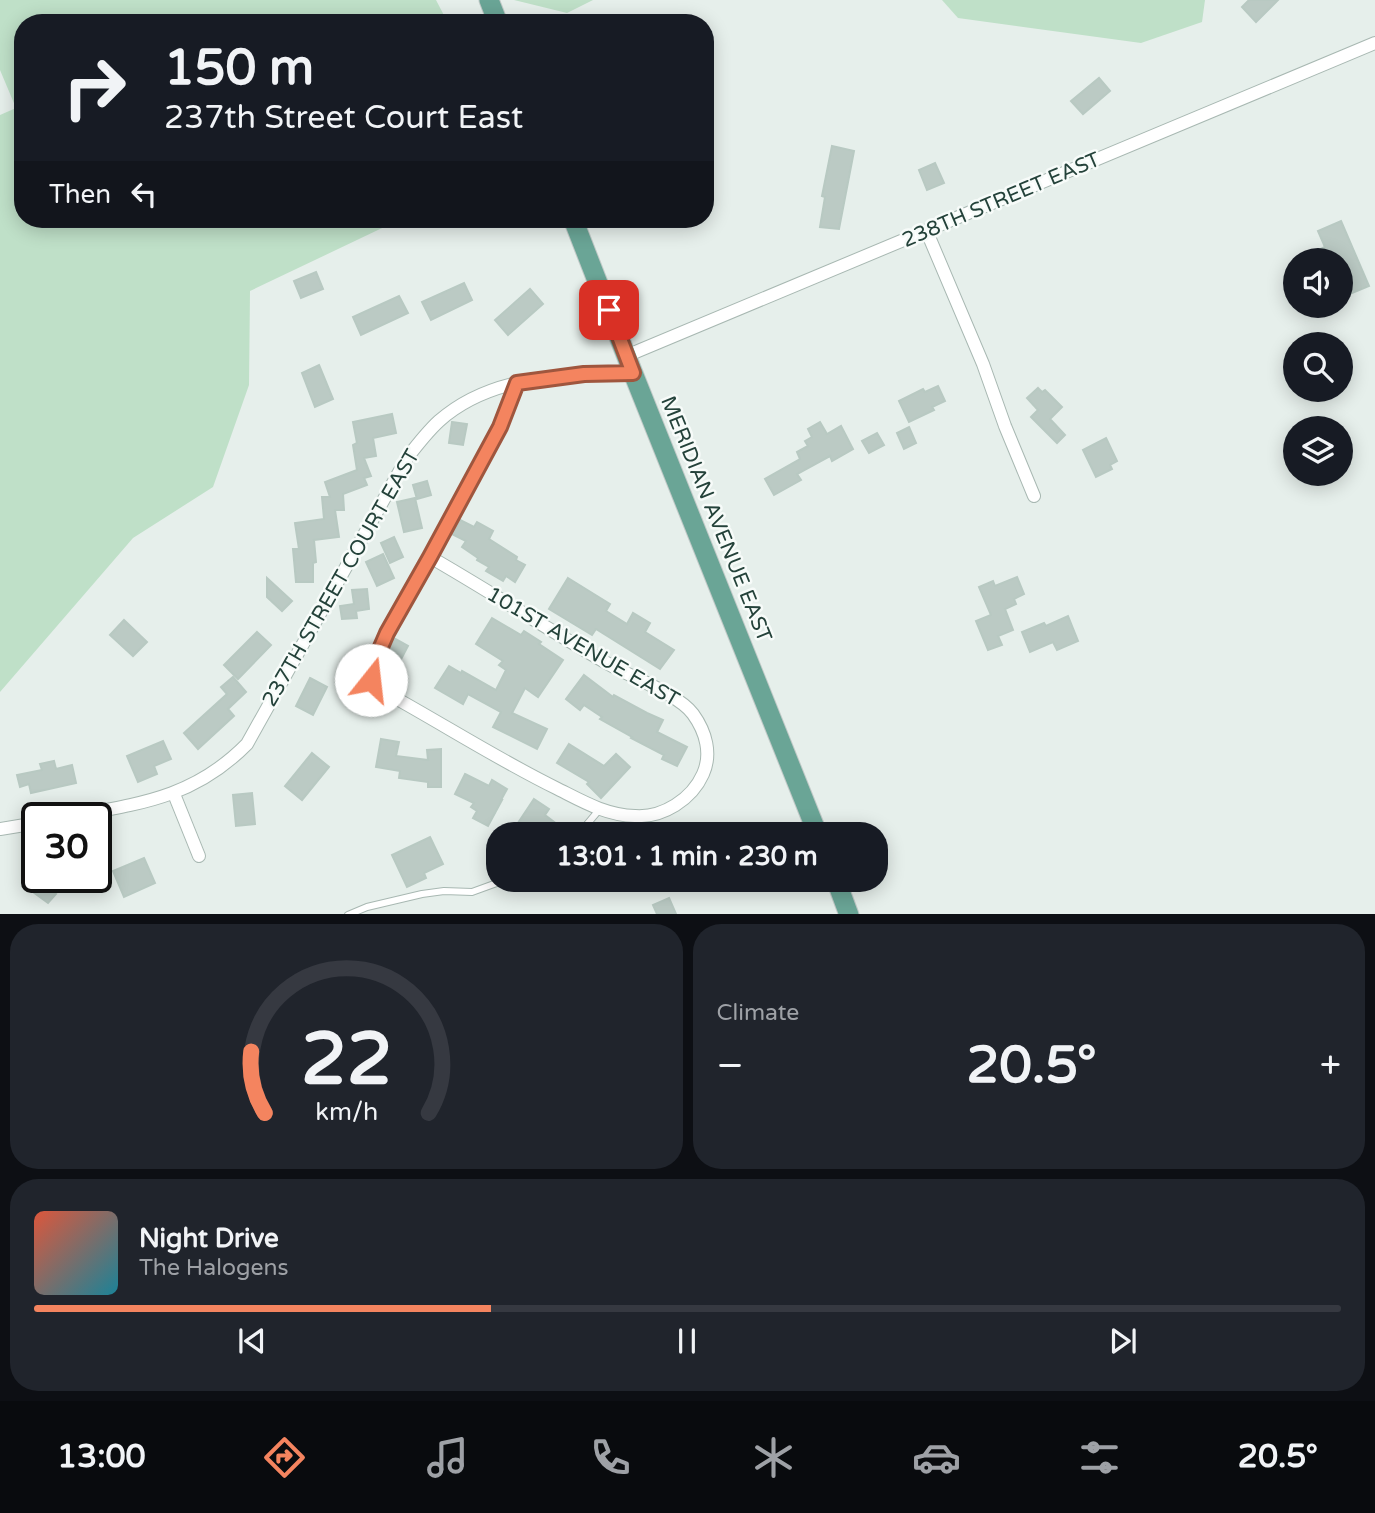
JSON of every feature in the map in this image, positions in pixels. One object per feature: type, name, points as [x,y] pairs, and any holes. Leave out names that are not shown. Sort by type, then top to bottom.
[{"type":"main road","name":"MERIDIAN AVENUE EAST","points":[[576,228],[813,822]]},
{"type":"main road","points":[[840,892],[849,914]]},
{"type":"street","name":"238TH STREET EAST","points":[[629,365],[927,232],[1375,43]]},
{"type":"street","points":[[927,232],[983,364],[1034,496]]},
{"type":"street","name":"237TH STREET COURT EAST","points":[[112,809],[174,794],[197,783],[247,744],[407,457],[440,420],[483,394],[517,383],[629,365]]},
{"type":"street","points":[[517,383],[500,427],[387,633],[371,670],[371,680],[390,695],[530,775],[599,810]]},
{"type":"street","name":"101ST AVENUE EAST","points":[[430,557],[547,629],[676,699],[692,713],[705,739],[708,759],[701,778],[687,796],[667,810],[651,815],[635,816],[599,810]]},
{"type":"street","points":[[174,794],[199,856]]},
{"type":"street","points":[[0,829],[21,826]]},
{"type":"lane","points":[[589,822],[599,810]]},
{"type":"lane","points":[[350,914],[367,907],[422,894],[444,891],[472,892],[486,887]]},
{"type":"green space","points":[[0,0],[436,0],[443,14],[14,14],[14,103],[0,70]]},
{"type":"green space","points":[[514,0],[593,0],[567,13]]},
{"type":"green space","points":[[942,0],[1205,0],[1202,22],[1141,43],[958,18]]},
{"type":"green space","points":[[14,109],[14,228],[382,228],[250,291],[249,385],[213,487],[133,538],[0,692],[0,115]]},
{"type":"building","points":[[1249,0],[1278,0],[1256,22],[1242,7]]},
{"type":"building","points":[[1099,78],[1110,91],[1083,114],[1071,101]]},
{"type":"building","points":[[832,146],[854,151],[839,229],[820,227],[825,197],[822,196]]},
{"type":"building","points":[[935,163],[944,183],[927,190],[919,170]]},
{"type":"building","points":[[1341,221],[1353,248],[1323,248],[1325,247],[1318,231]]},
{"type":"building","points":[[1353,249],[1369,286],[1353,293]]},
{"type":"building","points":[[316,272],[323,289],[301,298],[294,281]]},
{"type":"building","points":[[464,283],[472,300],[431,320],[422,302]]},
{"type":"building","points":[[530,289],[543,304],[508,335],[495,320]]},
{"type":"building","points":[[399,296],[408,313],[361,335],[353,317]]},
{"type":"building","points":[[319,365],[333,399],[315,407],[302,373]]},
{"type":"building","points":[[938,386],[945,401],[932,407],[934,410],[909,422],[899,401],[923,389],[925,392]]},
{"type":"building","points":[[1038,388],[1042,392],[1045,390],[1062,407],[1050,419],[1065,435],[1057,443],[1031,417],[1038,410],[1027,398]]},
{"type":"building","points":[[392,414],[396,433],[373,438],[376,456],[364,458],[371,476],[364,478],[367,485],[343,494],[344,510],[335,510],[339,537],[314,540],[316,562],[313,563],[313,582],[296,582],[293,549],[299,549],[295,523],[324,519],[322,497],[330,497],[325,482],[357,470],[353,445],[357,443],[353,422]]},
{"type":"building","points":[[452,422],[467,424],[463,445],[449,443]]},
{"type":"building","points":[[820,422],[827,434],[841,426],[853,449],[832,461],[830,456],[797,474],[801,480],[774,495],[765,479],[800,459],[797,452],[808,446],[805,441],[812,437],[808,429]]},
{"type":"building","points":[[909,427],[916,443],[904,449],[897,433]]},
{"type":"building","points":[[877,433],[884,445],[869,453],[862,441]]},
{"type":"building","points":[[1106,438],[1117,461],[1110,465],[1112,469],[1096,477],[1083,450]]},
{"type":"building","points":[[427,481],[431,495],[417,499],[413,485]]},
{"type":"building","points":[[415,498],[422,528],[404,532],[397,502]]},
{"type":"building","points":[[460,520],[474,527],[477,522],[493,531],[489,539],[525,565],[515,582],[506,576],[503,581],[486,571],[489,567],[462,547],[466,541],[452,534]]},
{"type":"building","points":[[394,537],[403,557],[390,563],[381,543]]},
{"type":"building","points":[[383,554],[394,578],[377,586],[366,562]]},
{"type":"building","points":[[1017,577],[1024,594],[1014,599],[1016,604],[1005,609],[1013,630],[998,636],[1002,645],[988,650],[976,621],[991,615],[979,587],[993,581],[995,586]]},
{"type":"building","points":[[267,578],[292,601],[282,611],[267,597]]},
{"type":"building","points":[[568,578],[610,604],[606,611],[627,624],[633,613],[650,623],[645,632],[674,650],[660,669],[596,629],[592,635],[549,609]]},
{"type":"building","points":[[367,589],[369,609],[356,611],[357,618],[342,619],[340,606],[354,604],[352,590]]},
{"type":"building","points":[[1068,616],[1078,641],[1057,650],[1053,642],[1030,652],[1022,632],[1044,623],[1046,626]]},
{"type":"building","points":[[492,618],[521,635],[524,631],[563,660],[538,697],[525,688],[512,713],[547,729],[537,749],[493,727],[501,712],[468,694],[463,704],[435,688],[449,666],[496,690],[506,670],[499,665],[503,661],[476,644]]},
{"type":"building","points":[[124,620],[147,642],[133,656],[110,635]]},
{"type":"building","points":[[257,632],[271,645],[238,679],[224,665]]},
{"type":"building","points":[[394,638],[408,646],[397,667],[384,660]]},
{"type":"building","points":[[584,675],[613,697],[614,695],[663,720],[657,732],[687,747],[677,766],[662,759],[664,755],[600,719],[602,717],[584,705],[580,710],[566,699]]},
{"type":"building","points":[[233,677],[246,692],[228,709],[234,716],[198,749],[184,733],[227,694],[221,687]]},
{"type":"building","points":[[310,678],[327,687],[313,715],[296,706]]},
{"type":"building","points":[[381,739],[399,742],[396,756],[428,760],[427,750],[441,749],[441,787],[428,787],[428,782],[399,778],[400,771],[376,767]]},
{"type":"building","points":[[163,741],[171,759],[154,766],[157,774],[138,782],[127,756]]},
{"type":"building","points":[[569,744],[604,766],[616,754],[630,767],[601,798],[587,784],[589,782],[557,763]]},
{"type":"building","points":[[312,753],[329,767],[302,800],[285,786]]},
{"type":"building","points":[[54,761],[56,769],[72,765],[76,783],[31,793],[29,784],[20,787],[17,775],[42,770],[40,764]]},
{"type":"building","points":[[465,774],[489,786],[492,780],[507,789],[490,822],[486,822],[486,825],[473,818],[477,811],[471,807],[474,803],[455,794]]},
{"type":"building","points":[[252,793],[255,824],[236,826],[233,795]]},
{"type":"building","points":[[534,799],[549,809],[545,815],[554,822],[519,822]]},
{"type":"building","points":[[430,837],[443,864],[424,873],[426,878],[407,887],[392,855]]},
{"type":"building","points":[[144,858],[155,883],[124,897],[113,871]]},
{"type":"building","points":[[34,893],[56,894],[48,903]]},
{"type":"building","points":[[669,898],[676,914],[657,914],[653,905]]},
{"type":"route","points":[[371,680],[371,670],[387,633],[500,427],[517,383],[584,374],[633,373],[609,310]]}]
